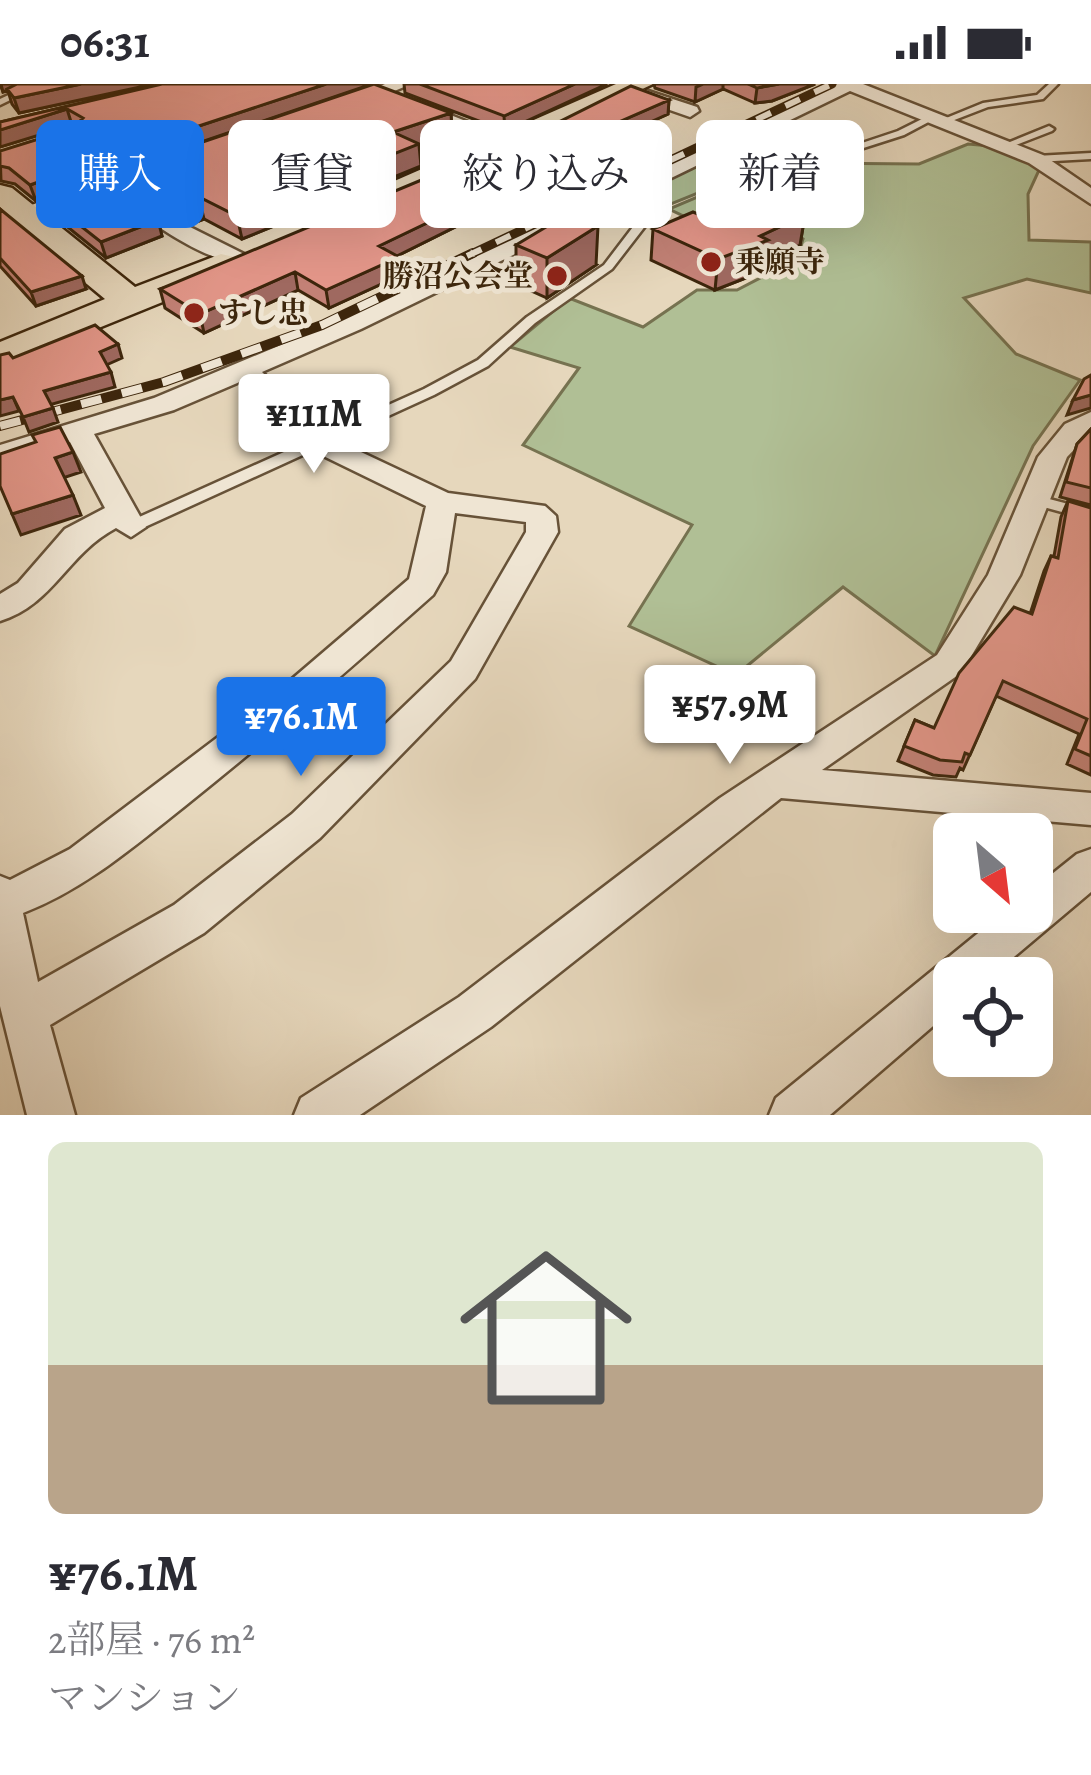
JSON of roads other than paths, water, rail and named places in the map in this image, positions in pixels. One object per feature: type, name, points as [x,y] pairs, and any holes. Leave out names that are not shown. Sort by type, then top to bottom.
[{"type":"main road","points":[[563,120],[634,87]]},
{"type":"main road","points":[[10,207],[132,302]]},
{"type":"main road","points":[[0,356],[256,250]]},
{"type":"street","points":[[672,164],[849,84],[1036,160],[1091,199]]},
{"type":"street","points":[[322,113],[388,87],[459,120]]},
{"type":"street","points":[[634,87],[690,111]]},
{"type":"street","points":[[173,228],[256,250]]},
{"type":"street","points":[[0,454],[164,404],[390,308],[541,228]]},
{"type":"street","points":[[26,1014],[189,920],[307,826],[464,670],[532,556],[543,523],[534,513],[442,502],[316,442],[245,369]]},
{"type":"street","points":[[318,1115],[476,1012],[776,782],[950,664],[973,635],[1071,429],[1091,420]]},
{"type":"street","points":[[0,609],[30,591],[76,536],[127,519],[80,432]]},
{"type":"street","points":[[52,1115],[1,924],[1,899],[45,886],[83,862],[361,643],[421,587],[430,572],[442,502]]},
{"type":"street","points":[[776,782],[1091,808]]},
{"type":"street","points":[[982,957],[1091,867]]},
{"type":"street","points":[[793,1115],[933,997]]},
{"type":"lane","points":[[0,85],[15,84],[19,94]]},
{"type":"lane","points":[[0,102],[39,84]]},
{"type":"lane","points":[[864,144],[986,104],[1040,98],[1054,84]]},
{"type":"lane","points":[[1005,146],[1049,129]]},
{"type":"lane","points":[[1036,160],[1091,156]]},
{"type":"lane","points":[[127,519],[316,442],[483,363],[531,320],[596,277],[638,228]]},
{"type":"lane","points":[[1034,500],[1091,515]]},
{"type":"railway","points":[[467,256],[832,84]]},
{"type":"railway","points":[[0,426],[164,382],[322,325],[473,253]]},
{"type":"place","name":"乗願寺","points":[[711,262]]},
{"type":"place","name":"勝沼公会堂","points":[[557,276]]},
{"type":"place","name":"すし忠","points":[[194,313]]}]
